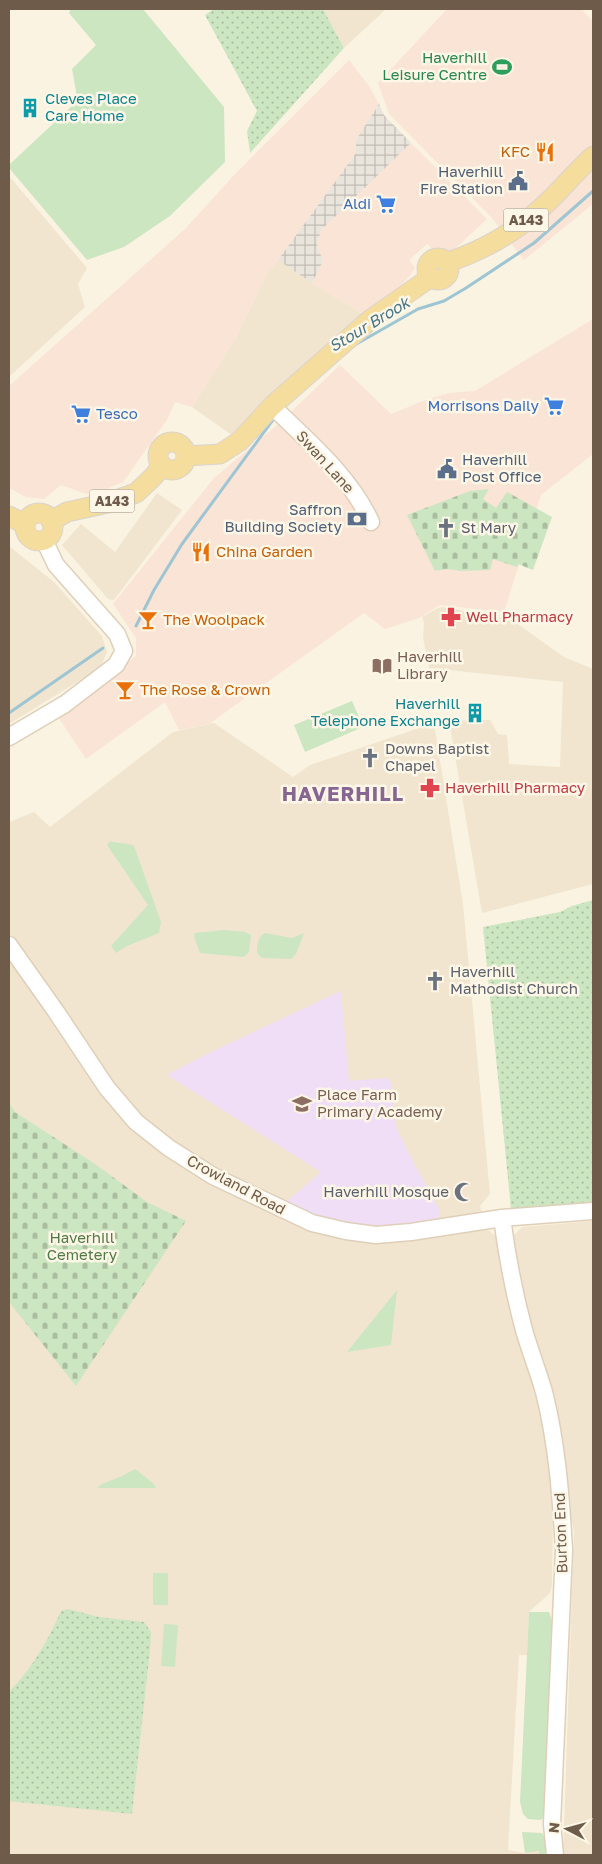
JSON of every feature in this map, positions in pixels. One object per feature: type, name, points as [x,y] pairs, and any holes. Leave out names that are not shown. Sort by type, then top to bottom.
[{"type":"main road","name":"A143","points":[[52,521],[67,512],[136,493],[154,476],[162,465],[159,461],[158,453],[169,442],[175,442],[182,446],[186,456],[220,454],[240,441],[273,407],[371,319],[431,277],[427,268],[432,260],[440,257],[448,262],[462,258],[504,236],[538,211],[592,157]]},
{"type":"main road","points":[[36,514],[43,514],[52,521],[52,532],[44,540],[39,541],[29,537],[17,520],[28,519],[36,514]]},
{"type":"street","name":"Swan Lane","points":[[273,407],[346,480],[371,522]]},
{"type":"street","points":[[9,737],[65,704],[116,665],[124,651],[117,634],[56,565],[44,540]]},
{"type":"street","name":"Crowland Road","points":[[9,945],[107,1088],[136,1122],[169,1148],[213,1176],[312,1223],[346,1231],[387,1234],[502,1218],[593,1211]]},
{"type":"street","name":"Burton End","points":[[502,1218],[516,1298],[544,1393],[555,1444],[561,1508],[564,1550],[552,1824],[555,1855]]},
{"type":"shaded area","points":[[323,9],[386,9],[344,48]]},
{"type":"shaded area","points":[[447,9],[581,9],[593,21],[593,204],[524,260],[491,217],[389,114],[378,83]]},
{"type":"shaded area","points":[[349,60],[369,86],[379,104],[356,140],[356,153],[268,271],[237,336],[192,407],[175,402],[167,420],[123,482],[99,492],[86,494],[61,485],[44,499],[26,497],[9,488],[9,386],[185,229],[235,174]]},
{"type":"shaded area","points":[[379,104],[384,115],[411,143],[321,230],[317,245],[323,261],[312,283],[278,260],[356,153],[356,140]]},
{"type":"shaded area","points":[[411,143],[487,219],[448,255],[441,248],[437,253],[427,244],[409,260],[415,268],[412,273],[371,319],[312,283],[323,261],[317,245],[321,230]]},
{"type":"shaded area","points":[[9,176],[87,268],[78,284],[85,307],[9,377]]},
{"type":"shaded area","points":[[278,260],[371,319],[240,441],[192,407],[237,336],[268,271]]},
{"type":"shaded area","points":[[593,319],[593,454],[541,495],[504,612],[440,605],[419,618],[385,629],[364,613],[209,724],[179,730],[165,702],[86,759],[58,717],[136,656],[136,638],[113,604],[214,478],[276,426],[340,365],[391,414],[449,393],[475,391]]},
{"type":"shaded area","points":[[157,493],[182,510],[114,600],[108,599],[62,545],[81,524],[115,552]]},
{"type":"shaded area","points":[[9,546],[54,582],[102,636],[107,652],[100,668],[9,724]]},
{"type":"shaded area","points":[[443,607],[512,620],[564,657],[593,669],[593,884],[482,913],[449,721],[490,720],[498,734],[507,735],[509,764],[560,767],[563,682],[429,668],[423,638],[424,623],[422,617]]},
{"type":"shaded area","points":[[214,723],[293,777],[310,765],[434,723],[463,904],[490,1194],[480,1206],[488,1230],[497,1237],[539,1397],[548,1447],[553,1514],[552,1585],[550,1593],[529,1612],[527,1655],[519,1655],[508,1850],[525,1853],[539,1851],[539,1855],[9,1855],[9,822],[34,812],[50,827],[173,732]]},
{"type":"shaded area","name":"Place Farm Primary Academy","points":[[341,991],[349,1081],[387,1078],[391,1082],[396,1126],[440,1211],[439,1218],[382,1229],[359,1229],[302,1211],[286,1202],[321,1172],[167,1075],[211,1052]]},
{"type":"shaded area","points":[[593,1221],[593,1855],[563,1855],[574,1532],[512,1237],[522,1227]]},
{"type":"green space","points":[[71,9],[143,9],[224,107],[225,162],[170,216],[124,247],[87,260],[9,168],[9,165],[74,104],[76,91],[72,69],[96,45],[69,13]]},
{"type":"green space","points":[[214,9],[323,9],[344,48],[250,153],[247,131],[257,111],[205,15]]},
{"type":"green space","points":[[489,489],[483,499],[496,508],[507,492],[552,517],[533,570],[518,564],[517,567],[493,559],[490,570],[461,571],[447,569],[435,571],[407,515],[470,491]]},
{"type":"green space","points":[[352,701],[363,727],[305,752],[294,725]]},
{"type":"green space","points":[[110,841],[134,846],[161,922],[159,933],[127,946],[116,953],[111,946],[148,905],[107,845]]},
{"type":"green space","points":[[593,900],[593,1203],[511,1209],[483,927],[560,912],[572,906]]},
{"type":"green space","points":[[224,930],[245,932],[251,935],[249,952],[244,957],[200,953],[194,936],[195,933]]},
{"type":"green space","points":[[265,933],[292,938],[304,933],[296,954],[291,959],[262,958],[257,953],[259,939]]},
{"type":"green space","name":"Haverhill Cemetery","points":[[9,1103],[15,1112],[95,1164],[147,1202],[186,1221],[76,1386],[9,1302]]},
{"type":"green space","points":[[397,1290],[391,1345],[347,1352]]},
{"type":"green space","points":[[135,1469],[153,1483],[156,1488],[97,1488],[102,1484]]},
{"type":"green space","points":[[153,1573],[168,1573],[168,1605],[153,1605]]},
{"type":"green space","points":[[68,1609],[99,1617],[144,1622],[151,1632],[132,1814],[9,1801],[9,1692],[39,1654],[61,1611]]},
{"type":"green space","points":[[529,1612],[549,1612],[553,1624],[546,1814],[541,1820],[528,1819],[523,1814],[520,1802]]},
{"type":"green space","points":[[164,1624],[178,1625],[175,1667],[161,1666]]},
{"type":"green space","points":[[522,1832],[542,1833],[545,1838],[545,1855],[539,1855],[539,1851],[525,1853]]},
{"type":"waterway","name":"Stour Brook","points":[[353,346],[418,309],[444,301],[466,288],[534,243],[593,191]]},
{"type":"waterway","name":"Stour Brook","points":[[136,626],[154,590],[182,544],[275,417]]},
{"type":"waterway","name":"Stour Brook","points":[[9,713],[103,648]]},
{"type":"place","name":"Haverhill Leisure Centre","points":[[502,67]]},
{"type":"place","name":"Cleves Place Care Home","points":[[30,108]]},
{"type":"place","name":"KFC","points":[[545,152]]},
{"type":"place","name":"Haverhill Fire Station","points":[[518,181]]},
{"type":"place","name":"Aldi","points":[[386,204]]},
{"type":"place","name":"Morrisons Daily","points":[[554,406]]},
{"type":"place","name":"Tesco","points":[[81,414]]},
{"type":"place","name":"Haverhill Post Office","points":[[447,469]]},
{"type":"place","name":"Saffron Building Society","points":[[357,519]]},
{"type":"place","name":"St Mary","points":[[446,528]]},
{"type":"place","name":"China Garden","points":[[201,552]]},
{"type":"place","name":"Well Pharmacy","points":[[451,617]]},
{"type":"place","name":"The Woolpack","points":[[148,620]]},
{"type":"place","name":"Haverhill Library","points":[[382,666]]},
{"type":"place","name":"The Rose & Crown","points":[[125,690]]},
{"type":"place","name":"Haverhill Telephone Exchange","points":[[475,713]]},
{"type":"place","name":"Downs Baptist Chapel","points":[[370,758]]},
{"type":"place","name":"Haverhill Pharmacy","points":[[430,788]]},
{"type":"place","name":"Haverhill Mathodist Church","points":[[435,981]]},
{"type":"place","name":"Place Farm Primary Academy","points":[[302,1104]]},
{"type":"place","name":"Haverhill Mosque","points":[[464,1192]]},
{"type":"district","name":"HAVERHILL","points":[[343,794]]}]
